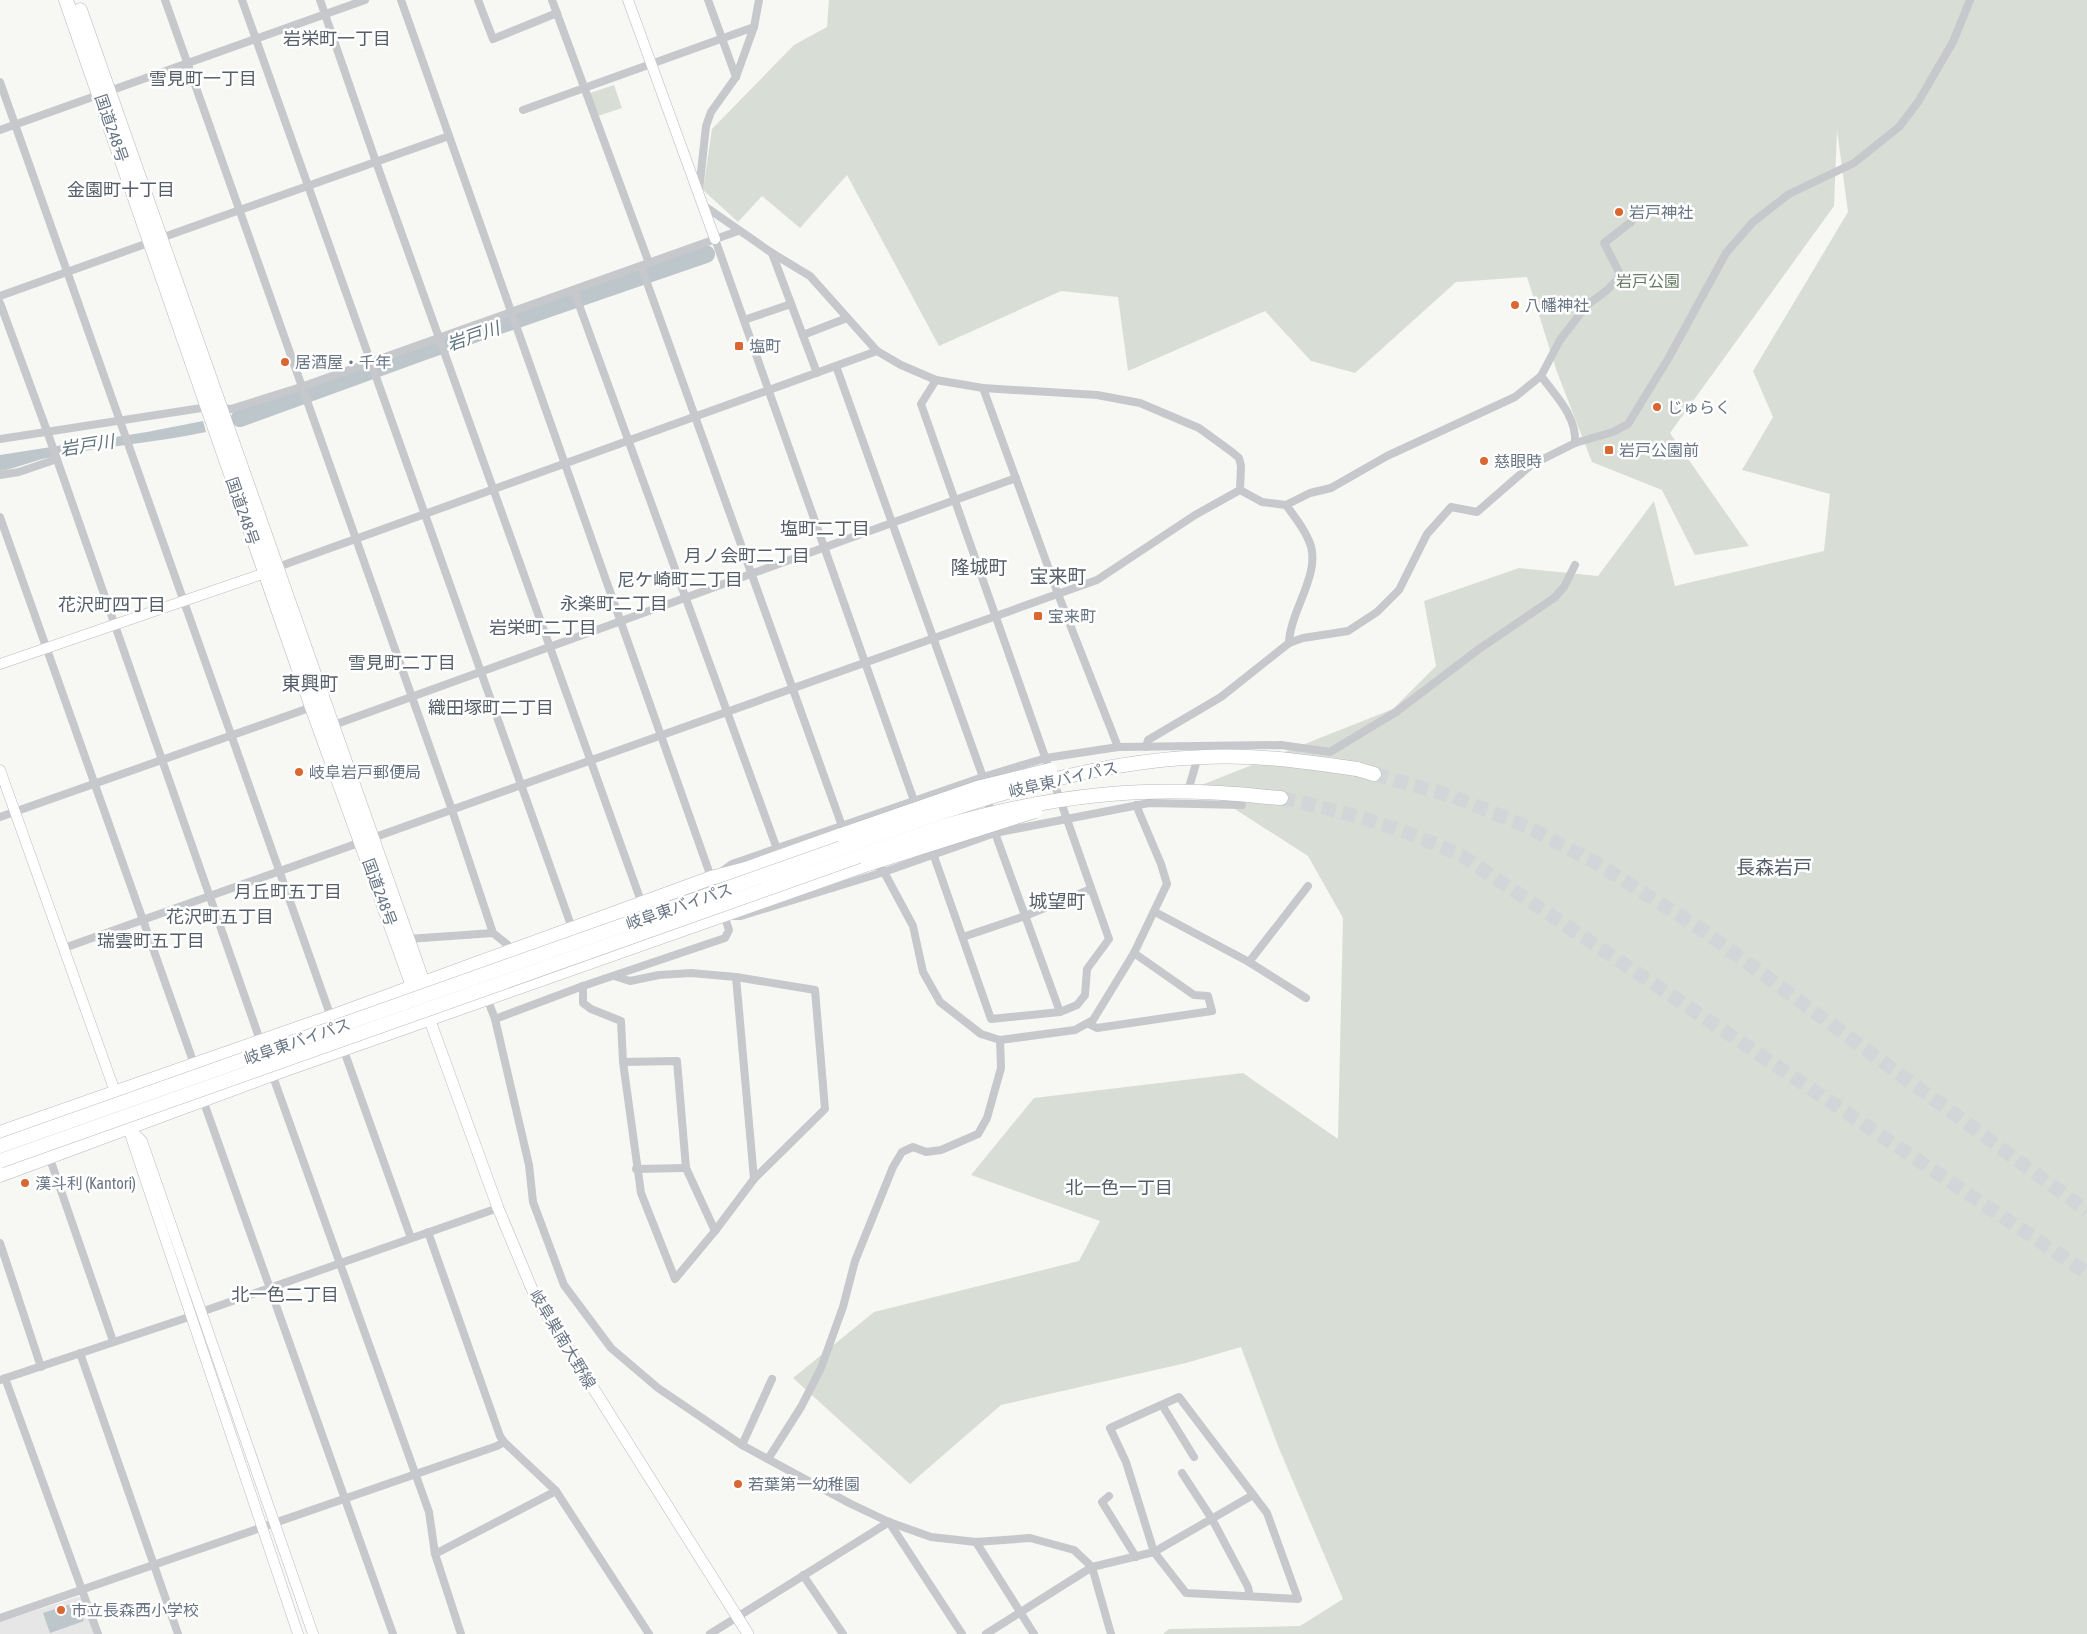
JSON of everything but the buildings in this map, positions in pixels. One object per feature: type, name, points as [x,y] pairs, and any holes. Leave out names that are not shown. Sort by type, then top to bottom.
[{"type":"highway","name":"国道248号","points":[[66,0],[105,92]]},
{"type":"highway","name":"国道248号","points":[[76,0],[105,92],[270,570],[312,707],[408,939],[418,984]]},
{"type":"highway","name":"国道248号","points":[[270,570],[331,726],[367,840],[418,984]]},
{"type":"highway","name":"岐阜東バイパス","points":[[0,1146],[994,795],[1075,773],[1130,764],[1206,757],[1248,757],[1357,769],[1374,774]]},
{"type":"highway","points":[[0,1133],[332,1017],[513,949],[642,904],[842,830],[997,782],[1096,760],[1120,758],[1130,764]]},
{"type":"highway","name":"岐阜東バイパス","points":[[0,1161],[941,827],[1023,805],[1098,793],[1224,792],[1274,798]]},
{"type":"highway","points":[[0,1175],[344,1048],[868,864],[1038,810],[1084,802],[1098,793]]},
{"type":"highway","points":[[418,984],[429,1018]]},
{"type":"main road","name":"岐阜巣南大野線","points":[[429,1018],[498,1208],[534,1294],[748,1634]]},
{"type":"street","points":[[165,0],[494,933],[513,949]]},
{"type":"street","points":[[242,0],[572,928]]},
{"type":"street","points":[[320,0],[376,162],[642,904]]},
{"type":"street","points":[[0,130],[366,0]]},
{"type":"street","points":[[401,0],[729,930],[725,938],[583,986],[495,1019]]},
{"type":"street","points":[[478,0],[493,39],[557,13]]},
{"type":"street","points":[[552,0],[585,88],[656,309],[842,830],[884,872],[913,926],[923,972],[940,1002],[982,1034],[1000,1040],[1075,1030],[1089,1024],[1134,953],[1167,884],[1161,864],[1136,805]]},
{"type":"street","points":[[628,0],[716,239],[991,1019],[1060,1012],[1077,1005],[1085,995],[1087,969],[1109,939],[921,404],[936,380]]},
{"type":"street","points":[[708,0],[736,77]]},
{"type":"street","points":[[698,193],[706,126],[711,112],[736,77],[754,27],[759,0]]},
{"type":"street","points":[[1146,747],[1148,740],[1221,697],[1289,643],[1303,638],[1348,631],[1377,612],[1399,590],[1427,534],[1451,507],[1477,512],[1531,465],[1575,443],[1613,432],[1628,424],[1668,359],[1726,253],[1753,222],[1789,194],[1854,163],[1899,127],[1918,102],[1954,42],[1970,0]]},
{"type":"street","points":[[523,110],[754,27]]},
{"type":"street","points":[[0,82],[185,600],[230,736],[332,1017]]},
{"type":"street","points":[[0,296],[449,136]]},
{"type":"street","points":[[703,205],[772,253],[810,276],[877,351],[901,365],[936,380],[983,388],[1097,395],[1140,403],[1199,428],[1239,458],[1241,466],[1240,490]]},
{"type":"street","points":[[1240,490],[1262,502],[1286,505],[1310,493],[1331,488],[1387,456],[1515,397],[1541,376],[1560,340],[1587,305],[1618,279],[1619,272],[1604,243],[1631,222]]},
{"type":"street","points":[[0,439],[214,408],[231,409],[301,387],[574,291],[738,230]]},
{"type":"street","points":[[772,253],[817,373]]},
{"type":"street","points":[[574,291],[777,849]]},
{"type":"street","points":[[0,302],[52,445],[113,625],[338,1263],[416,1473],[429,1512],[435,1554],[461,1634]]},
{"type":"street","points":[[744,320],[791,304]]},
{"type":"street","points":[[803,335],[847,318]]},
{"type":"street","points":[[0,664],[356,540],[877,351]]},
{"type":"street","points":[[836,366],[983,777],[996,833],[1060,1012]]},
{"type":"street","points":[[1541,376],[1562,404],[1576,429],[1575,443]]},
{"type":"street","points":[[983,388],[1058,594],[1118,747]]},
{"type":"street","points":[[0,475],[19,472],[56,458]]},
{"type":"street","points":[[331,726],[1016,478]]},
{"type":"street","points":[[64,948],[1097,580],[1208,506],[1240,490]]},
{"type":"street","points":[[1286,505],[1310,542],[1314,560],[1294,616],[1289,643]]},
{"type":"street","points":[[0,517],[194,1064]]},
{"type":"street","points":[[711,878],[732,864],[842,830],[914,801],[1046,758],[1118,747],[1281,745],[1330,752],[1396,712],[1479,650],[1554,598],[1564,587],[1574,565]]},
{"type":"street","points":[[0,817],[312,707]]},
{"type":"street","points":[[1185,803],[1201,746]]},
{"type":"street","points":[[0,770],[128,1128],[275,1523],[313,1634]]},
{"type":"street","points":[[724,915],[741,916],[884,872],[996,833],[1148,803],[1242,805]]},
{"type":"street","points":[[1249,962],[1308,886]]},
{"type":"street","points":[[962,937],[1025,916],[1091,889]]},
{"type":"street","points":[[1155,912],[1249,962],[1306,998]]},
{"type":"street","points":[[408,939],[494,933]]},
{"type":"street","points":[[1089,1024],[1098,1028],[1212,1011],[1208,996],[1194,995],[1134,953]]},
{"type":"street","points":[[583,986],[584,1003],[591,1009],[621,1021],[623,1062],[636,1169],[645,1208],[675,1279],[715,1231],[754,1179],[825,1109],[815,990],[736,977],[691,973],[660,975],[630,981],[613,976]]},
{"type":"street","points":[[736,977],[754,1179]]},
{"type":"street","points":[[487,998],[495,1019],[529,1165],[534,1202],[564,1285],[611,1348],[658,1388],[742,1445],[889,1522],[931,1537],[976,1542],[1030,1538],[1074,1550],[1092,1567],[1111,1634]]},
{"type":"street","points":[[768,1459],[801,1407],[821,1368],[843,1307],[855,1261],[893,1167],[902,1152],[913,1147],[926,1152],[941,1150],[978,1134],[987,1118],[1001,1068],[1000,1040]]},
{"type":"street","points":[[344,1048],[411,1238]]},
{"type":"street","points":[[623,1062],[677,1061],[686,1168],[715,1231]]},
{"type":"street","points":[[203,1100],[393,1634]]},
{"type":"street","points":[[49,1156],[113,1341]]},
{"type":"street","points":[[636,1169],[686,1168]]},
{"type":"street","points":[[98,1634],[3,1379],[271,1289],[338,1263],[498,1208]]},
{"type":"street","points":[[428,1232],[504,1442],[556,1491],[649,1634]]},
{"type":"street","points":[[0,1243],[42,1367]]},
{"type":"street","points":[[197,1314],[261,1528],[298,1634]]},
{"type":"street","points":[[80,1353],[178,1634]]},
{"type":"street","points":[[742,1445],[772,1379]]},
{"type":"street","points":[[1179,1397],[1267,1513],[1298,1598],[1186,1593],[1154,1552],[1126,1462],[1110,1428],[1162,1405],[1179,1397]]},
{"type":"street","points":[[1162,1405],[1194,1457]]},
{"type":"street","points":[[0,1618],[504,1442]]},
{"type":"street","points":[[1182,1473],[1212,1519],[1248,1587],[1250,1596]]},
{"type":"street","points":[[435,1554],[556,1491]]},
{"type":"street","points":[[986,1634],[1092,1567],[1154,1552],[1253,1495]]},
{"type":"street","points":[[1109,1496],[1102,1502],[1136,1557]]},
{"type":"street","points":[[710,1634],[889,1522]]},
{"type":"street","points":[[889,1522],[962,1634]]},
{"type":"street","points":[[976,1542],[1034,1634]]},
{"type":"street","points":[[803,1575],[843,1634]]},
{"type":"shaded area","name":"市立長森西小学校","points":[[77,1597],[82,1598],[94,1634],[0,1634],[0,1622]]},
{"type":"green space","name":"岩戸公園","points":[[829,0],[2087,0],[2087,1634],[1163,1634],[1169,1629],[1300,1626],[1343,1599],[1278,1446],[1241,1347],[1186,1363],[1001,1405],[910,1484],[793,1378],[874,1312],[1079,1261],[1100,1221],[971,1175],[1034,1098],[1243,1073],[1338,1139],[1343,918],[1308,856],[1199,786],[1393,709],[1436,666],[1424,601],[1519,568],[1598,576],[1654,501],[1675,586],[1824,551],[1830,494],[1742,470],[1773,417],[1753,371],[1848,212],[1837,130],[1834,206],[1670,433],[1749,546],[1695,555],[1662,490],[1592,462],[1557,372],[1527,277],[1456,282],[1355,373],[1311,361],[1265,311],[1128,371],[1118,297],[1061,291],[939,346],[847,175],[800,228],[762,196],[738,222],[703,190],[712,129],[794,45],[827,27]]},
{"type":"green space","points":[[614,85],[622,108],[598,116],[590,93]]},
{"type":"water","points":[[203,421],[206,432],[71,453],[45,458],[0,471],[0,455],[147,432]]},
{"type":"water","points":[[77,1602],[84,1621],[50,1633],[43,1613]]},
{"type":"waterway","name":"岩戸川","points":[[240,418],[427,350],[706,254]]},
{"type":"tunnel","points":[[1374,774],[1452,796],[1528,827],[1598,864],[1701,929],[2087,1211]]},
{"type":"tunnel","points":[[1281,798],[1373,821],[1462,856],[2087,1273]]},
{"type":"place","name":"岩戸神社","points":[[1619,212]]},
{"type":"place","name":"八幡神社","points":[[1515,305]]},
{"type":"place","name":"塩町","points":[[739,346]]},
{"type":"place","name":"居酒屋・千年","points":[[285,362]]},
{"type":"place","name":"じゅらく","points":[[1657,407]]},
{"type":"place","name":"岩戸公園前","points":[[1609,450]]},
{"type":"place","name":"慈眼時","points":[[1484,461]]},
{"type":"place","name":"宝来町","points":[[1038,616]]},
{"type":"place","name":"岐阜岩戸郵便局","points":[[299,772]]},
{"type":"place","name":"漢斗利 (Kantori)","points":[[25,1183]]},
{"type":"place","name":"若葉第一幼稚園","points":[[738,1484]]},
{"type":"place","name":"市立長森西小学校","points":[[61,1610]]},
{"type":"district","name":"岩栄町一丁目","points":[[337,38]]},
{"type":"district","name":"雪見町一丁目","points":[[203,78]]},
{"type":"district","name":"金園町十丁目","points":[[121,189]]},
{"type":"district","name":"塩町二丁目","points":[[825,528]]},
{"type":"district","name":"月ノ会町二丁目","points":[[747,555]]},
{"type":"district","name":"隆城町","points":[[979,567]]},
{"type":"district","name":"宝来町","points":[[1058,576]]},
{"type":"district","name":"尼ケ崎町二丁目","points":[[680,579]]},
{"type":"district","name":"永楽町二丁目","points":[[614,603]]},
{"type":"district","name":"花沢町四丁目","points":[[112,604]]},
{"type":"district","name":"岩栄町二丁目","points":[[543,627]]},
{"type":"district","name":"雪見町二丁目","points":[[402,662]]},
{"type":"district","name":"東興町","points":[[310,683]]},
{"type":"district","name":"織田塚町二丁目","points":[[491,707]]},
{"type":"district","name":"長森岩戸","points":[[1774,867]]},
{"type":"district","name":"月丘町五丁目","points":[[288,891]]},
{"type":"district","name":"城望町","points":[[1057,901]]},
{"type":"district","name":"花沢町五丁目","points":[[220,916]]},
{"type":"district","name":"瑞雲町五丁目","points":[[151,940]]},
{"type":"district","name":"北一色一丁目","points":[[1119,1187]]},
{"type":"district","name":"北一色二丁目","points":[[285,1294]]}]
